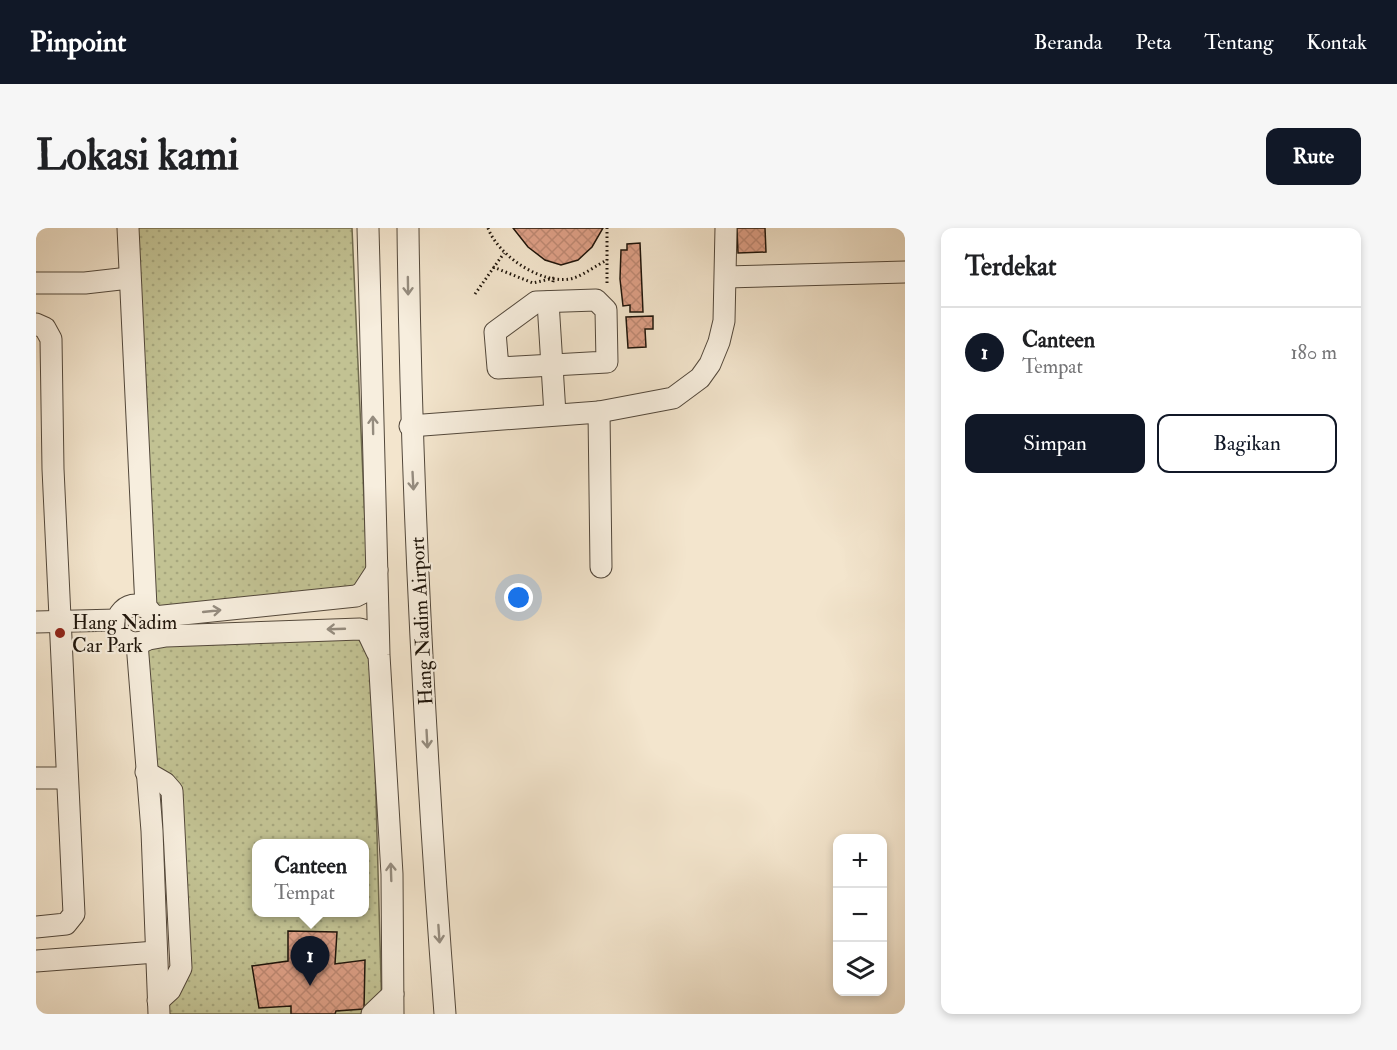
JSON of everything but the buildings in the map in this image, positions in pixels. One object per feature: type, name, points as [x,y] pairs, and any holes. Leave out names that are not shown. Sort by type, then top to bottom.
[{"type":"street","points":[[128,228],[129,278],[150,612],[155,628],[151,639],[146,772],[152,831],[158,1007]]},
{"type":"street","name":"Hang Nadim Airport","points":[[368,228],[378,655],[392,874],[393,1004]]},
{"type":"street","name":"Hang Nadim Airport","points":[[408,228],[410,426],[434,866],[445,1014]]},
{"type":"street","points":[[410,426],[599,412],[673,398],[700,378],[710,364],[719,342],[726,277],[726,228]]},
{"type":"street","points":[[726,277],[905,272]]},
{"type":"street","points":[[36,283],[85,283],[129,278]]},
{"type":"street","points":[[596,300],[606,310],[607,362],[498,368],[495,332],[536,302],[549,302],[596,300]]},
{"type":"street","points":[[549,302],[555,414]]},
{"type":"street","points":[[36,324],[45,328],[51,339],[44,469],[59,620],[74,914],[66,924],[36,927]]},
{"type":"street","points":[[599,412],[601,567]]},
{"type":"street","points":[[377,570],[362,593],[356,596],[150,612],[134,605],[123,609],[117,620],[118,632],[126,641],[363,629],[378,655]]},
{"type":"street","points":[[36,622],[117,620]]},
{"type":"street","points":[[146,772],[165,783],[172,791],[181,968],[158,1007]]},
{"type":"street","points":[[36,778],[66,778]]},
{"type":"street","points":[[36,961],[156,952]]},
{"type":"street","points":[[372,1014],[393,1004]]},
{"type":"path","points":[[488,228],[504,253],[526,268],[554,278]]},
{"type":"path","points":[[607,228],[607,283]]},
{"type":"path","points":[[475,294],[504,253]]},
{"type":"path","points":[[494,267],[533,283],[554,278],[574,278],[607,260]]},
{"type":"green space","points":[[122,228],[352,228],[367,567],[351,591],[147,607],[135,599]]},
{"type":"green space","points":[[355,635],[372,656],[382,1014],[162,1014],[181,988],[175,790],[154,769],[147,646]]},
{"type":"place","name":"Hang Nadim Car Park","points":[[60,633]]},
{"type":"place","name":"Canteen","points":[[310,986]]}]
